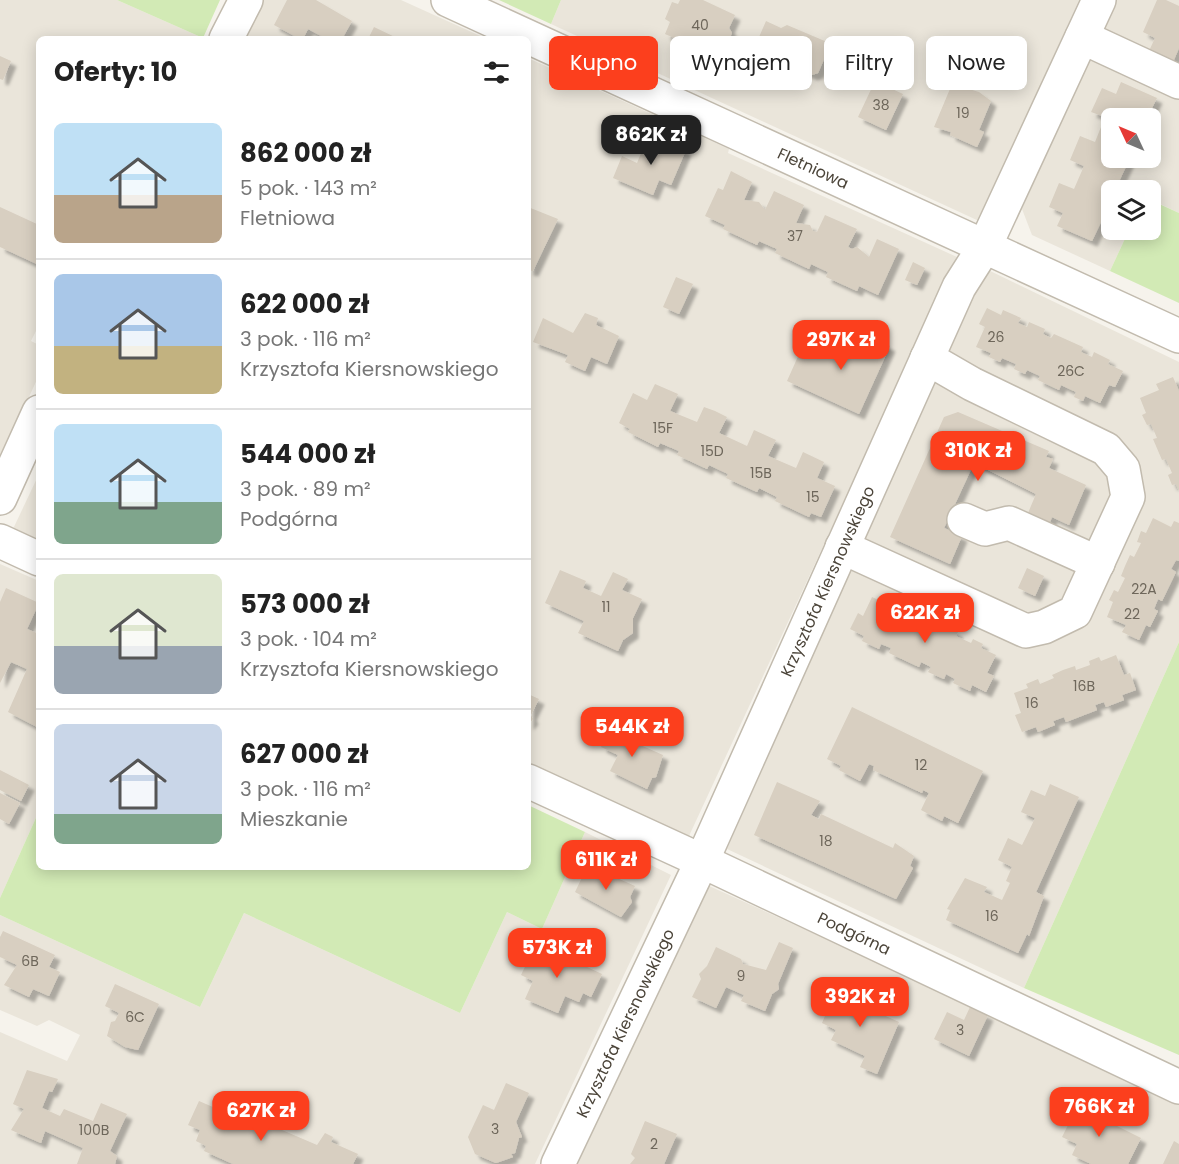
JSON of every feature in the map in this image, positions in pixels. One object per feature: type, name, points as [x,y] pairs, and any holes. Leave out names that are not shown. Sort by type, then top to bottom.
[{"type":"street","points":[[228,36],[246,0]]},
{"type":"street","name":"Fletniowa","points":[[448,0],[527,36]]},
{"type":"street","name":"Krzysztofa Kiersnowskiego","points":[[558,1164],[702,861],[959,287],[985,246],[1099,0]]},
{"type":"street","points":[[1082,37],[1179,82]]},
{"type":"street","name":"Fletniowa","points":[[531,38],[1179,336]]},
{"type":"street","points":[[843,548],[1026,631],[1044,627],[1075,612],[1128,497],[1122,469],[1106,448],[972,384],[927,358]]},
{"type":"street","points":[[0,498],[36,419]]},
{"type":"street","points":[[964,520],[985,529],[1009,523],[1098,563]]},
{"type":"street","points":[[0,541],[36,557]]},
{"type":"street","name":"Podgórna","points":[[531,782],[1179,1087]]},
{"type":"shaded area","points":[[0,0],[117,0],[198,36],[36,36],[36,331],[31,341],[36,344],[36,382],[0,461]]},
{"type":"shaded area","points":[[260,0],[401,0],[480,36],[243,36]]},
{"type":"shaded area","points":[[561,0],[1079,0],[979,221],[694,90],[812,90],[812,36],[670,36],[670,79],[658,73],[658,36],[577,36],[551,24]]},
{"type":"shaded area","points":[[1115,0],[1179,0],[1179,213],[1161,204],[1161,180],[1101,180],[1101,240],[1124,240],[1110,271],[1032,235],[1022,209]]},
{"type":"shaded area","points":[[531,59],[549,68],[549,90],[599,90],[729,149],[728,153],[957,257],[689,836],[531,764]]},
{"type":"shaded area","points":[[984,268],[1179,362],[1179,642],[1024,988],[727,849]]},
{"type":"shaded area","points":[[36,480],[36,539],[13,529]]},
{"type":"shaded area","points":[[0,564],[36,580],[36,818],[0,898]]},
{"type":"shaded area","points":[[585,832],[671,875],[535,1164],[0,1164],[0,1032],[67,1061],[80,1035],[49,1020],[37,1026],[0,1010],[0,915],[200,1007],[244,913],[460,1013],[507,912],[542,929]]},
{"type":"shaded area","points":[[707,885],[1179,1099],[1179,1164],[577,1164]]},
{"type":"green space","points":[[117,0],[220,0],[204,36],[198,36]]},
{"type":"green space","points":[[499,0],[561,0],[551,24]]},
{"type":"green space","points":[[1161,205],[1179,213],[1179,303],[1110,271],[1124,240],[1161,240]]},
{"type":"green space","points":[[1179,642],[1179,1055],[1024,988]]},
{"type":"green space","points":[[531,806],[585,832],[542,929],[507,912],[460,1013],[244,913],[200,1007],[0,915],[0,898],[36,818],[36,870],[531,870]]},
{"type":"building","points":[[287,0],[316,0],[352,21],[344,36],[321,36],[308,29],[304,36],[294,36],[274,25]]},
{"type":"building","points":[[680,0],[703,0],[735,15],[729,28],[732,33],[731,36],[670,36],[665,34],[670,22],[665,19],[672,2],[678,4]]},
{"type":"building","points":[[1157,0],[1166,0],[1179,6],[1179,48],[1173,62],[1149,51],[1155,38],[1143,32]]},
{"type":"building","points":[[766,21],[781,28],[787,25],[824,41],[824,59],[818,73],[812,75],[812,36],[759,36]]},
{"type":"building","points":[[374,27],[393,36],[370,36]]},
{"type":"building","points":[[0,56],[11,61],[3,80],[0,79]]},
{"type":"building","points":[[1121,82],[1157,98],[1152,108],[1101,108],[1101,116],[1091,112],[1102,88],[1116,94]]},
{"type":"building","points":[[871,90],[894,90],[903,94],[886,130],[858,117]]},
{"type":"building","points":[[949,90],[972,90],[991,101],[979,130],[984,132],[977,147],[950,135],[951,132],[934,127]]},
{"type":"building","points":[[1101,127],[1101,168],[1125,168],[1120,180],[1101,180],[1101,222],[1092,241],[1057,226],[1063,213],[1049,207],[1059,183],[1074,189],[1084,166],[1070,160],[1080,136],[1095,142]]},
{"type":"building","points":[[649,134],[686,150],[671,185],[659,180],[653,195],[613,178],[622,156],[637,163]]},
{"type":"building","points":[[731,171],[752,182],[744,200],[759,202],[765,210],[774,191],[804,205],[796,223],[810,225],[813,231],[817,232],[825,215],[857,229],[848,247],[852,249],[857,247],[869,257],[877,239],[899,249],[878,295],[859,286],[857,291],[826,277],[828,272],[811,264],[809,269],[775,253],[777,249],[759,241],[757,245],[723,229],[725,225],[705,216],[718,188],[723,190]]},
{"type":"building","points":[[0,207],[36,224],[36,264],[0,247]]},
{"type":"building","points":[[531,208],[558,219],[533,271],[531,271]]},
{"type":"building","points":[[913,262],[925,268],[917,285],[905,280]]},
{"type":"building","points":[[676,277],[693,284],[679,314],[663,307]]},
{"type":"building","points":[[987,308],[1001,315],[1003,310],[1021,318],[1018,323],[1027,327],[1029,322],[1045,329],[1043,334],[1051,338],[1054,334],[1083,347],[1081,352],[1092,357],[1094,352],[1110,360],[1108,364],[1123,371],[1115,387],[1109,385],[1100,403],[1085,396],[1083,401],[1074,397],[1076,392],[1061,385],[1059,390],[1038,380],[1040,376],[1027,370],[1025,374],[1014,369],[1016,364],[1002,358],[1000,362],[989,357],[991,353],[976,347],[985,327],[979,324]]},
{"type":"building","points":[[585,313],[598,318],[596,325],[619,336],[607,364],[591,357],[585,371],[565,362],[568,355],[533,342],[543,318],[573,333]]},
{"type":"building","points":[[853,329],[890,346],[859,414],[787,381],[804,343],[839,359]]},
{"type":"building","points":[[1173,377],[1179,391],[1179,491],[1176,484],[1172,485],[1168,475],[1172,473],[1166,459],[1162,460],[1153,439],[1157,438],[1151,424],[1147,425],[1142,415],[1146,413],[1140,398],[1159,390],[1156,384]]},
{"type":"building","points":[[655,384],[678,394],[670,411],[697,422],[704,407],[715,411],[727,417],[719,433],[747,446],[754,430],[776,440],[768,456],[796,468],[803,452],[824,462],[817,478],[835,486],[821,517],[811,513],[809,517],[775,501],[777,497],[759,488],[757,492],[726,478],[728,474],[709,465],[707,469],[677,455],[679,451],[660,443],[658,447],[628,432],[630,429],[619,423],[633,393],[647,400]]},
{"type":"building","points":[[958,412],[1049,451],[1046,457],[1053,459],[1049,468],[1086,485],[1069,525],[1052,517],[1050,522],[1028,513],[1036,494],[974,463],[944,528],[962,536],[950,564],[890,537],[944,417]]},
{"type":"building","points":[[1153,518],[1171,527],[1174,521],[1179,523],[1179,561],[1176,560],[1171,569],[1176,572],[1162,601],[1158,599],[1154,609],[1158,611],[1150,627],[1146,625],[1139,640],[1122,632],[1126,625],[1107,617],[1113,602],[1109,600],[1114,590],[1118,592],[1125,578],[1121,576],[1130,555],[1134,557],[1141,543],[1137,542],[1141,531],[1146,533]]},
{"type":"building","points":[[1027,568],[1044,576],[1035,596],[1018,588]]},
{"type":"building","points":[[560,570],[586,581],[583,588],[601,596],[613,572],[628,579],[622,590],[642,599],[633,618],[633,633],[623,640],[618,651],[578,633],[584,621],[545,603]]},
{"type":"building","points":[[6,588],[36,602],[36,610],[27,629],[36,633],[36,726],[8,712],[27,669],[11,662],[0,683],[0,602]]},
{"type":"building","points":[[872,597],[887,604],[889,600],[900,605],[898,609],[934,621],[932,625],[947,632],[949,628],[958,632],[956,636],[971,643],[973,639],[983,644],[981,648],[996,655],[987,673],[994,676],[986,692],[972,685],[970,691],[953,683],[955,679],[946,674],[944,679],[928,672],[931,667],[921,662],[919,667],[889,653],[891,648],[881,644],[879,649],[862,641],[864,636],[850,629],[858,613],[863,616]]},
{"type":"building","points":[[1116,655],[1124,675],[1130,673],[1136,690],[1122,695],[1124,700],[1106,707],[1104,702],[1095,705],[1097,710],[1066,722],[1064,717],[1053,721],[1055,725],[1038,732],[1036,727],[1022,732],[1015,715],[1021,713],[1014,693],[1028,688],[1026,684],[1038,679],[1040,684],[1054,678],[1052,675],[1063,670],[1075,666],[1076,670],[1090,665],[1089,661],[1099,657],[1101,661]]},
{"type":"building","points":[[531,695],[539,699],[531,715]]},
{"type":"building","points":[[852,707],[983,771],[958,823],[944,816],[942,821],[921,810],[929,793],[923,790],[922,793],[873,770],[874,766],[869,764],[860,781],[839,770],[841,766],[827,759]]},
{"type":"building","points":[[612,724],[632,733],[629,740],[663,755],[656,777],[652,778],[647,789],[610,771],[618,755],[601,747]]},
{"type":"building","points":[[0,770],[29,785],[21,801],[0,790]]},
{"type":"building","points":[[777,782],[820,801],[811,815],[819,819],[821,814],[893,848],[895,843],[914,856],[910,866],[913,868],[896,899],[754,835]]},
{"type":"building","points":[[1050,784],[1079,797],[1036,892],[1044,896],[1029,936],[1027,934],[1018,953],[946,920],[950,910],[947,909],[965,878],[987,887],[984,892],[1002,900],[1010,883],[1006,881],[1012,867],[998,860],[1008,838],[1022,845],[1028,833],[1035,818],[1021,812],[1031,790],[1045,796]]},
{"type":"building","points":[[0,793],[20,803],[9,824],[0,819]]},
{"type":"building","points":[[588,865],[635,886],[630,897],[632,902],[621,917],[575,892]]},
{"type":"building","points":[[3,931],[55,955],[49,967],[60,972],[49,996],[33,989],[29,997],[4,985],[17,965],[0,957],[0,937]]},
{"type":"building","points":[[779,942],[793,948],[778,984],[779,989],[772,994],[765,1011],[741,1001],[744,995],[726,987],[716,1008],[692,997],[701,979],[699,974],[707,966],[716,947],[741,959],[743,964],[766,970]]},
{"type":"building","points":[[536,944],[558,954],[556,958],[568,964],[570,959],[602,974],[591,997],[583,993],[579,1002],[565,996],[558,1013],[525,999],[533,981],[521,975]]},
{"type":"building","points":[[839,983],[855,990],[850,1000],[899,1022],[877,1074],[860,1067],[865,1056],[831,1040],[836,1030],[822,1023]]},
{"type":"building","points":[[115,984],[159,1004],[138,1050],[125,1047],[107,1036],[111,1022],[115,1021],[119,1013],[105,1006]]},
{"type":"building","points":[[970,1007],[988,1015],[969,1056],[934,1039],[947,1012],[964,1020]]},
{"type":"building","points":[[27,1070],[58,1079],[52,1092],[49,1091],[42,1108],[60,1116],[64,1109],[93,1121],[101,1103],[127,1114],[110,1151],[117,1156],[115,1164],[77,1164],[83,1148],[45,1131],[41,1143],[11,1130],[24,1109],[13,1104]]},
{"type":"building","points":[[506,1083],[529,1093],[516,1122],[522,1137],[519,1138],[515,1153],[511,1154],[513,1157],[496,1163],[475,1154],[468,1137],[483,1105],[494,1110]]},
{"type":"building","points":[[1082,1097],[1098,1104],[1093,1114],[1141,1138],[1128,1164],[1091,1164],[1072,1155],[1077,1144],[1062,1137]]},
{"type":"building","points":[[199,1101],[254,1125],[261,1121],[317,1145],[325,1133],[333,1137],[331,1142],[358,1154],[353,1164],[233,1164],[204,1151],[206,1146],[196,1141],[200,1130],[188,1125]]},
{"type":"building","points":[[645,1121],[677,1134],[664,1164],[630,1164],[635,1158],[631,1154]]},
{"type":"building","points":[[1174,1141],[1179,1144],[1179,1164],[1163,1164]]}]
